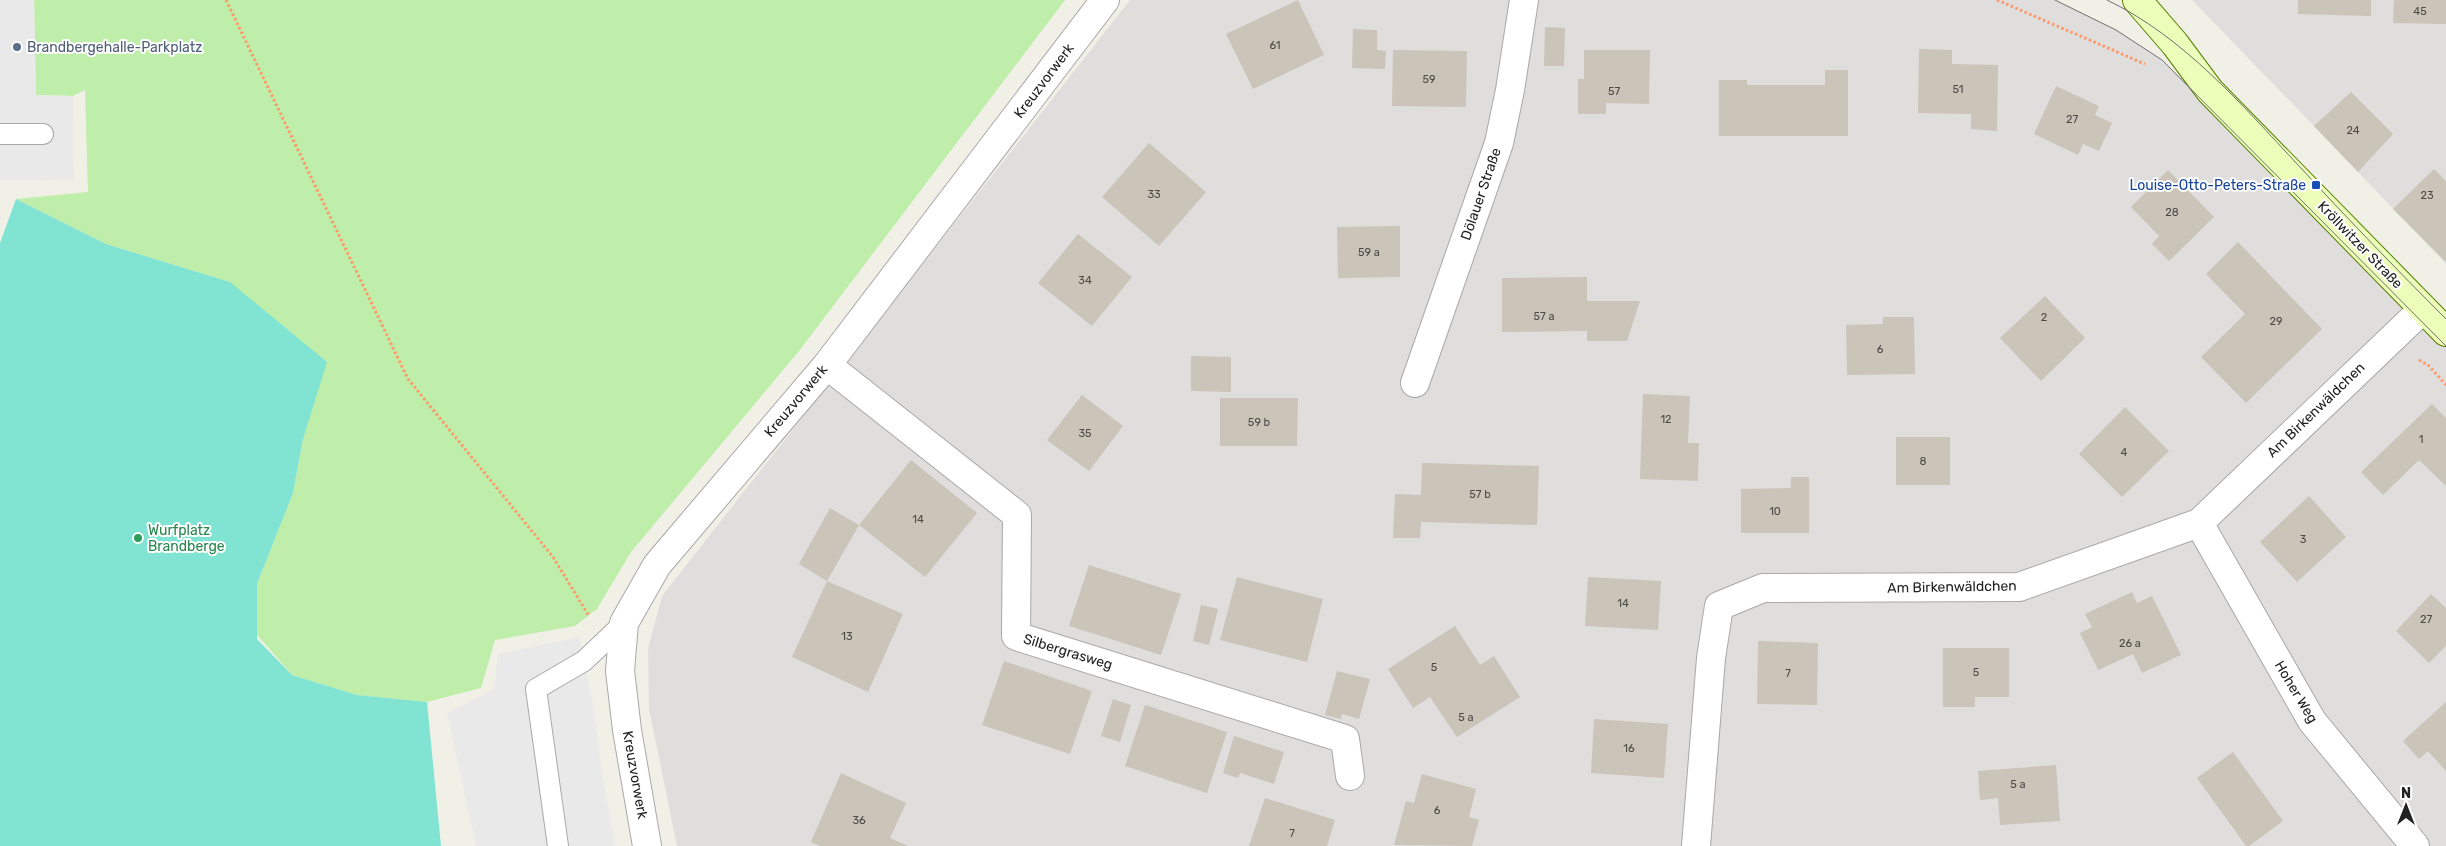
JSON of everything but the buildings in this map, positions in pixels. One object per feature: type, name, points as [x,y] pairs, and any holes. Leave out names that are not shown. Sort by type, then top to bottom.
[{"type":"main road","name":"Kröllwitzer Straße","points":[[2137,0],[2175,44],[2210,91],[2446,332]]},
{"type":"street","name":"Kreuzvorwerk","points":[[647,846],[627,730],[620,671],[624,623],[657,566],[827,365],[1105,0]]},
{"type":"street","name":"Dölauer Straße","points":[[1416,383],[1499,143],[1510,90],[1524,0]]},
{"type":"street","name":"Am Birkenwäldchen","points":[[1696,846],[1711,658],[1719,606],[1763,588],[2019,588],[2198,523],[2423,309]]},
{"type":"street","name":"Silbergrasweg","points":[[827,365],[1017,515],[1016,636],[1345,739],[1350,776]]},
{"type":"street","name":"Hoher Weg","points":[[2198,523],[2312,721],[2415,846]]},
{"type":"lane","points":[[0,134],[44,134]]},
{"type":"lane","points":[[558,846],[536,689],[584,661],[624,623]]},
{"type":"path","points":[[226,0],[408,379],[553,557],[594,624],[624,623]]},
{"type":"path","points":[[1997,0],[2148,65]]},
{"type":"path","points":[[2413,359],[2429,366],[2446,385]]},
{"type":"shaded area","name":"Brandbergehalle-Parkplatz","points":[[0,0],[34,0],[36,95],[73,96],[74,180],[0,181]]},
{"type":"shaded area","points":[[1130,0],[2055,0],[2116,30],[2162,60],[2202,98],[2446,348],[2446,846],[677,846],[649,709],[648,649],[662,596]]},
{"type":"shaded area","points":[[2192,0],[2446,0],[2446,264],[2314,126]]},
{"type":"shaded area","name":"Wurfplatz Brandberge","points":[[16,199],[106,244],[230,282],[327,362],[303,439],[293,493],[257,584],[257,639],[292,675],[357,695],[427,702],[441,846],[0,846],[0,243]]},
{"type":"shaded area","points":[[579,637],[592,698],[615,846],[476,846],[447,713],[494,689],[498,654]]},
{"type":"green space","points":[[34,0],[1065,0],[799,351],[631,552],[597,609],[575,626],[495,640],[481,688],[427,702],[357,695],[292,675],[253,630],[257,584],[293,493],[303,439],[230,282],[106,244],[16,199],[88,192],[85,90],[73,96],[36,95]]},
{"type":"tram line","points":[[2055,0],[2116,30],[2162,60],[2446,346]]},
{"type":"tram line","points":[[2107,0],[2135,15],[2161,33],[2210,74],[2446,319]]},
{"type":"place","name":"Brandbergehalle-Parkplatz","points":[[17,47]]},
{"type":"place","name":"Louise-Otto-Peters-Straße","points":[[2316,185]]},
{"type":"place","name":"Wurfplatz Brandberge","points":[[138,538]]}]
